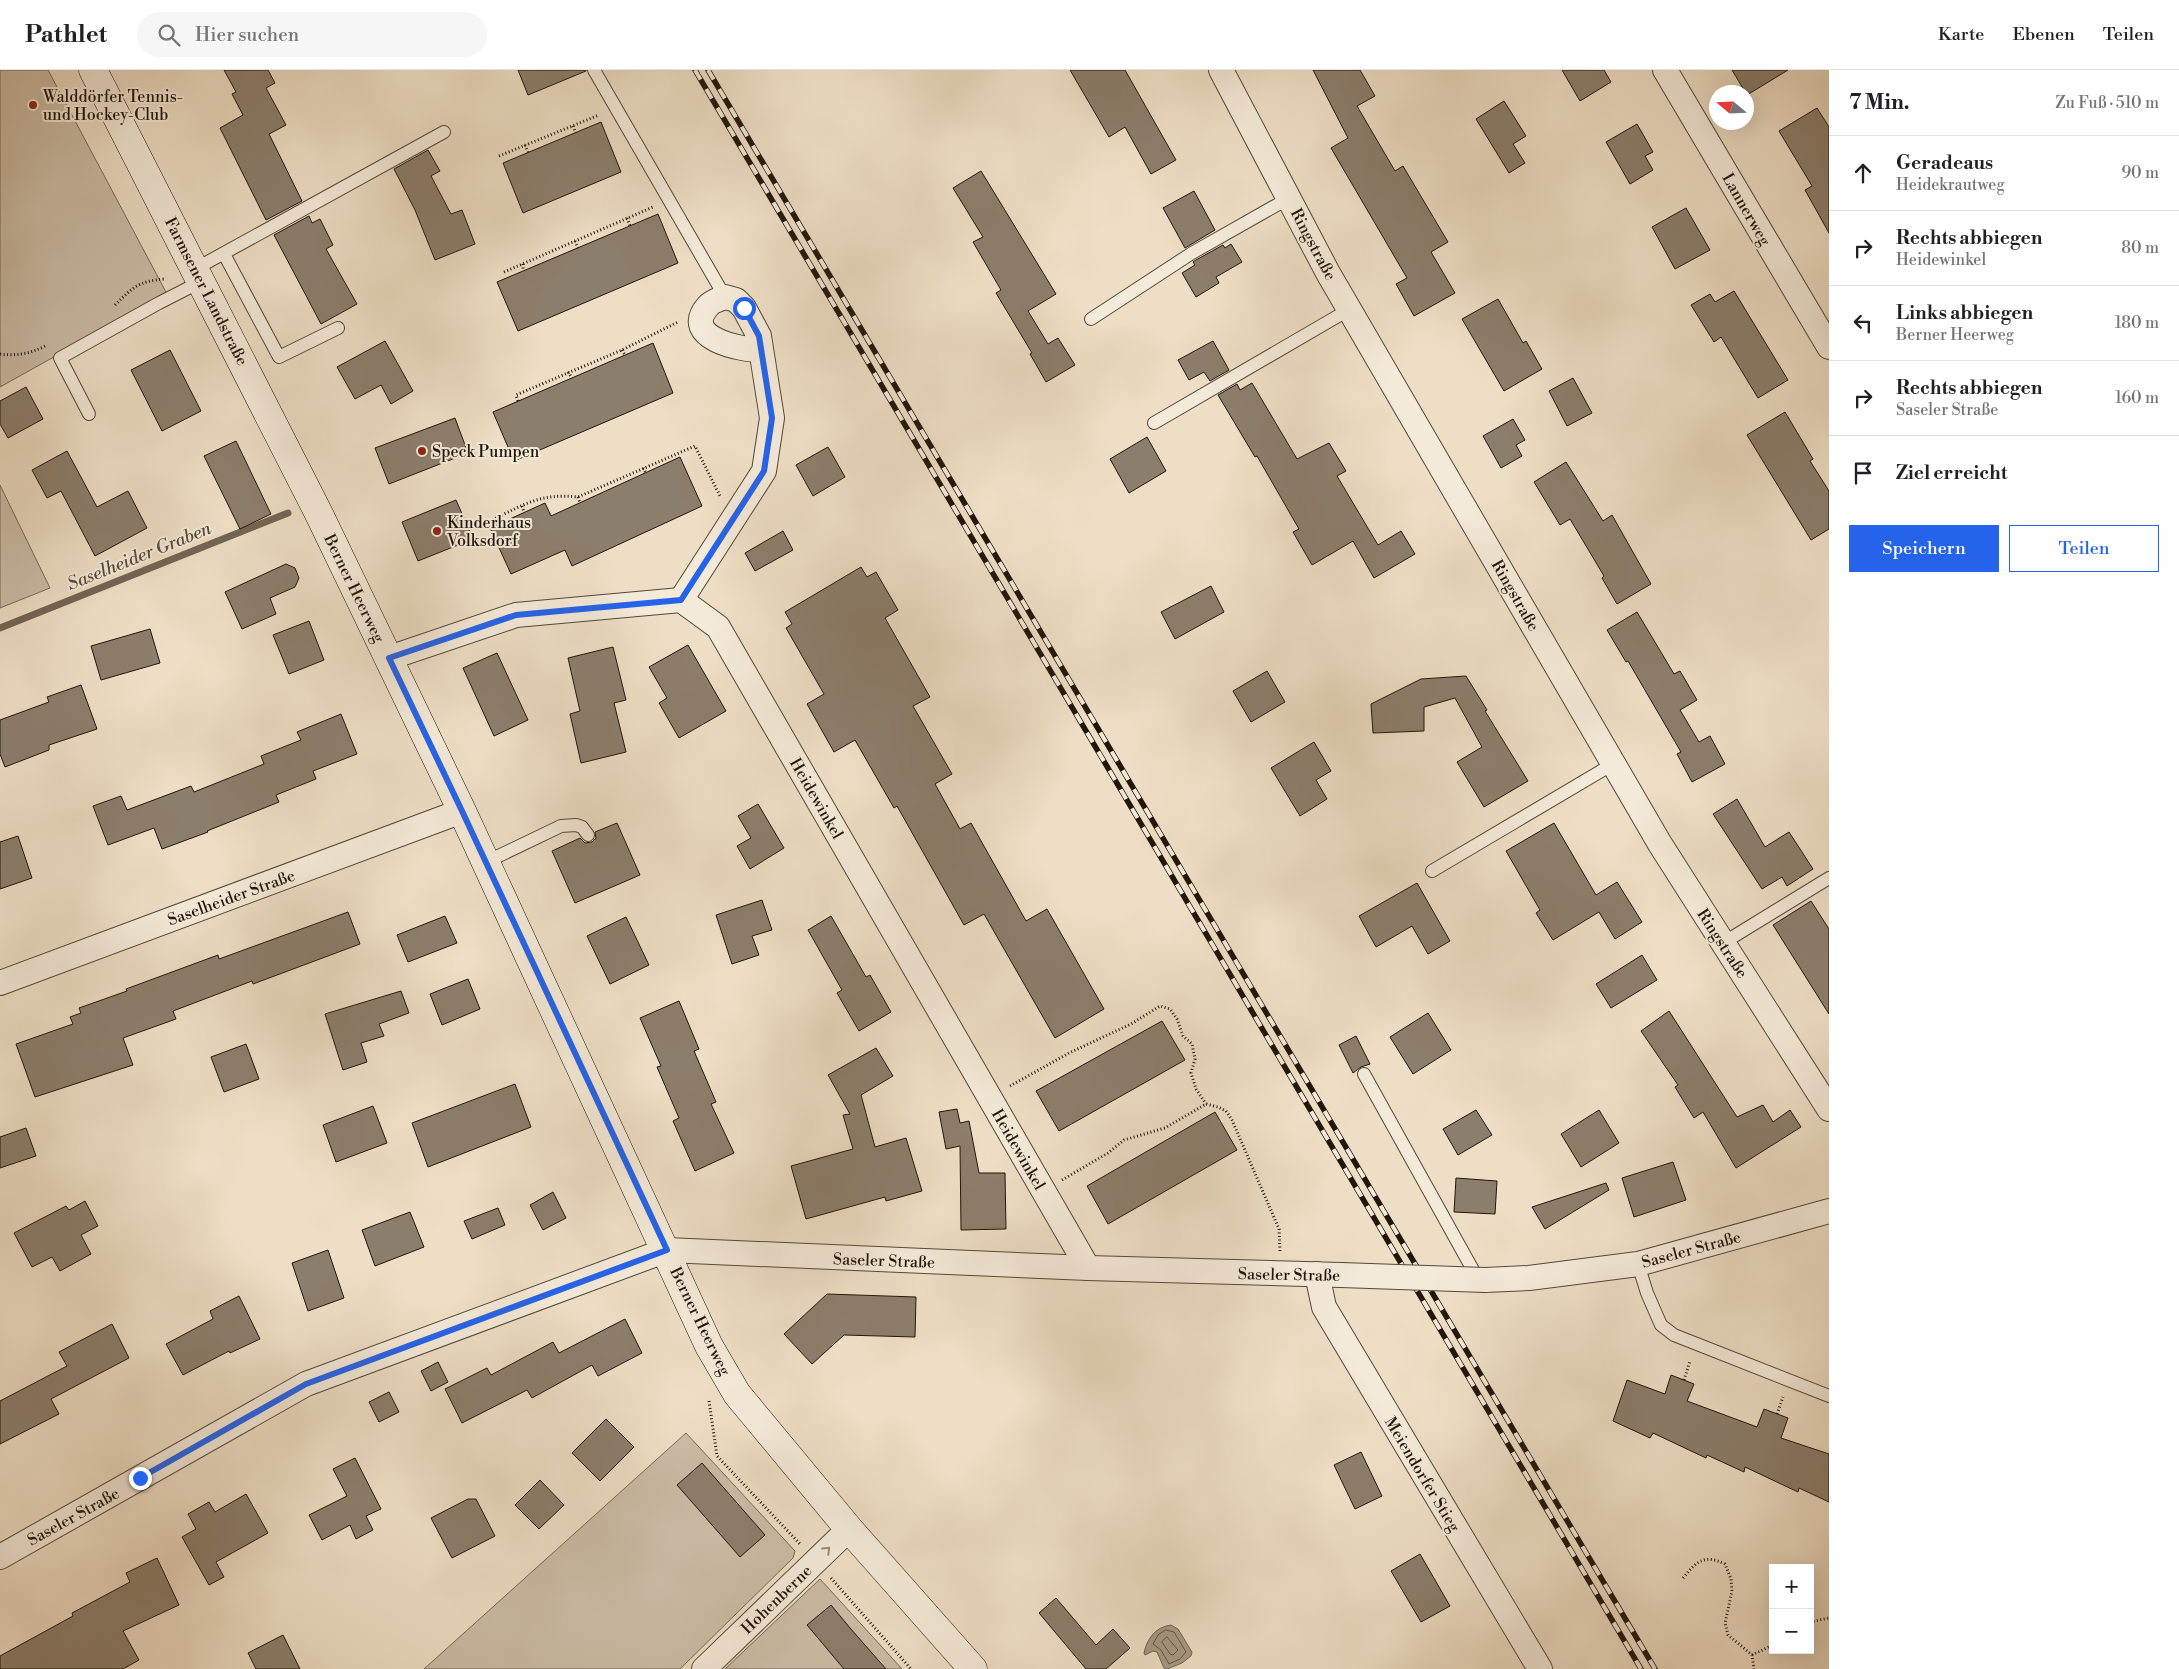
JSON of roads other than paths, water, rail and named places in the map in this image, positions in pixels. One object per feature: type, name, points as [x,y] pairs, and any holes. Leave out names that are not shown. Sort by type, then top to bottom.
[{"type":"main road","name":"Farmsener Landstraße","points":[[93,70],[318,512]]},
{"type":"main road","name":"Berner Heerweg","points":[[318,512],[486,862],[667,1250],[709,1346],[737,1394],[849,1529],[973,1669]]},
{"type":"street","name":"Ringstraße","points":[[1221,70],[1350,309],[1660,844],[1829,1109]]},
{"type":"street","name":"Lannerweg","points":[[1665,70],[1829,347]]},
{"type":"street","points":[[389,658],[516,615],[681,600],[764,471],[772,418],[762,350],[759,336],[744,308],[736,300],[725,297],[708,306],[700,321],[702,330],[710,338],[743,350],[762,350]]},
{"type":"street","name":"Heidewinkel","points":[[681,600],[718,627],[1088,1268]]},
{"type":"street","name":"Saselheider Straße","points":[[0,983],[462,811]]},
{"type":"street","name":"Saseler Straße","points":[[0,1557],[306,1384],[667,1250],[1088,1268],[1482,1280],[1530,1278],[1638,1264],[1829,1210]]},
{"type":"street","name":"Meiendorfer Stieg","points":[[1317,1274],[1324,1307],[1540,1669]]},
{"type":"street","name":"Hohenberne","points":[[704,1669],[849,1529]]},
{"type":"lane","points":[[594,70],[725,297]]},
{"type":"lane","points":[[89,414],[60,358],[159,303],[199,275],[224,254],[444,132]]},
{"type":"lane","points":[[1091,319],[1192,253],[1289,198]]},
{"type":"lane","points":[[224,254],[279,357],[338,328]]},
{"type":"lane","points":[[1154,423],[1350,309]]},
{"type":"lane","points":[[1432,871],[1614,764]]},
{"type":"lane","points":[[486,862],[561,826],[576,825],[586,830],[588,835]]},
{"type":"lane","points":[[1723,943],[1829,878]]},
{"type":"lane","points":[[1364,1074],[1482,1280]]},
{"type":"lane","points":[[1638,1264],[1647,1293],[1661,1325],[1674,1335],[1829,1396]]},
{"type":"water","points":[[1171,1625],[1178,1629],[1192,1652],[1191,1656],[1182,1663],[1167,1669],[1164,1668],[1157,1652],[1153,1651],[1145,1655],[1144,1653],[1147,1643],[1153,1634],[1160,1628]]},
{"type":"waterway","name":"Saselheider Graben","points":[[0,628],[288,513]]},
{"type":"railway","points":[[695,70],[1641,1669]]},
{"type":"railway","points":[[708,70],[1655,1669]]},
{"type":"place","name":"Walddörfer Tennis- und Hockey-Club","points":[[33,105]]},
{"type":"place","name":"Speck Pumpen","points":[[422,451]]},
{"type":"place","name":"Kinderhaus Volksdorf","points":[[437,531]]}]
